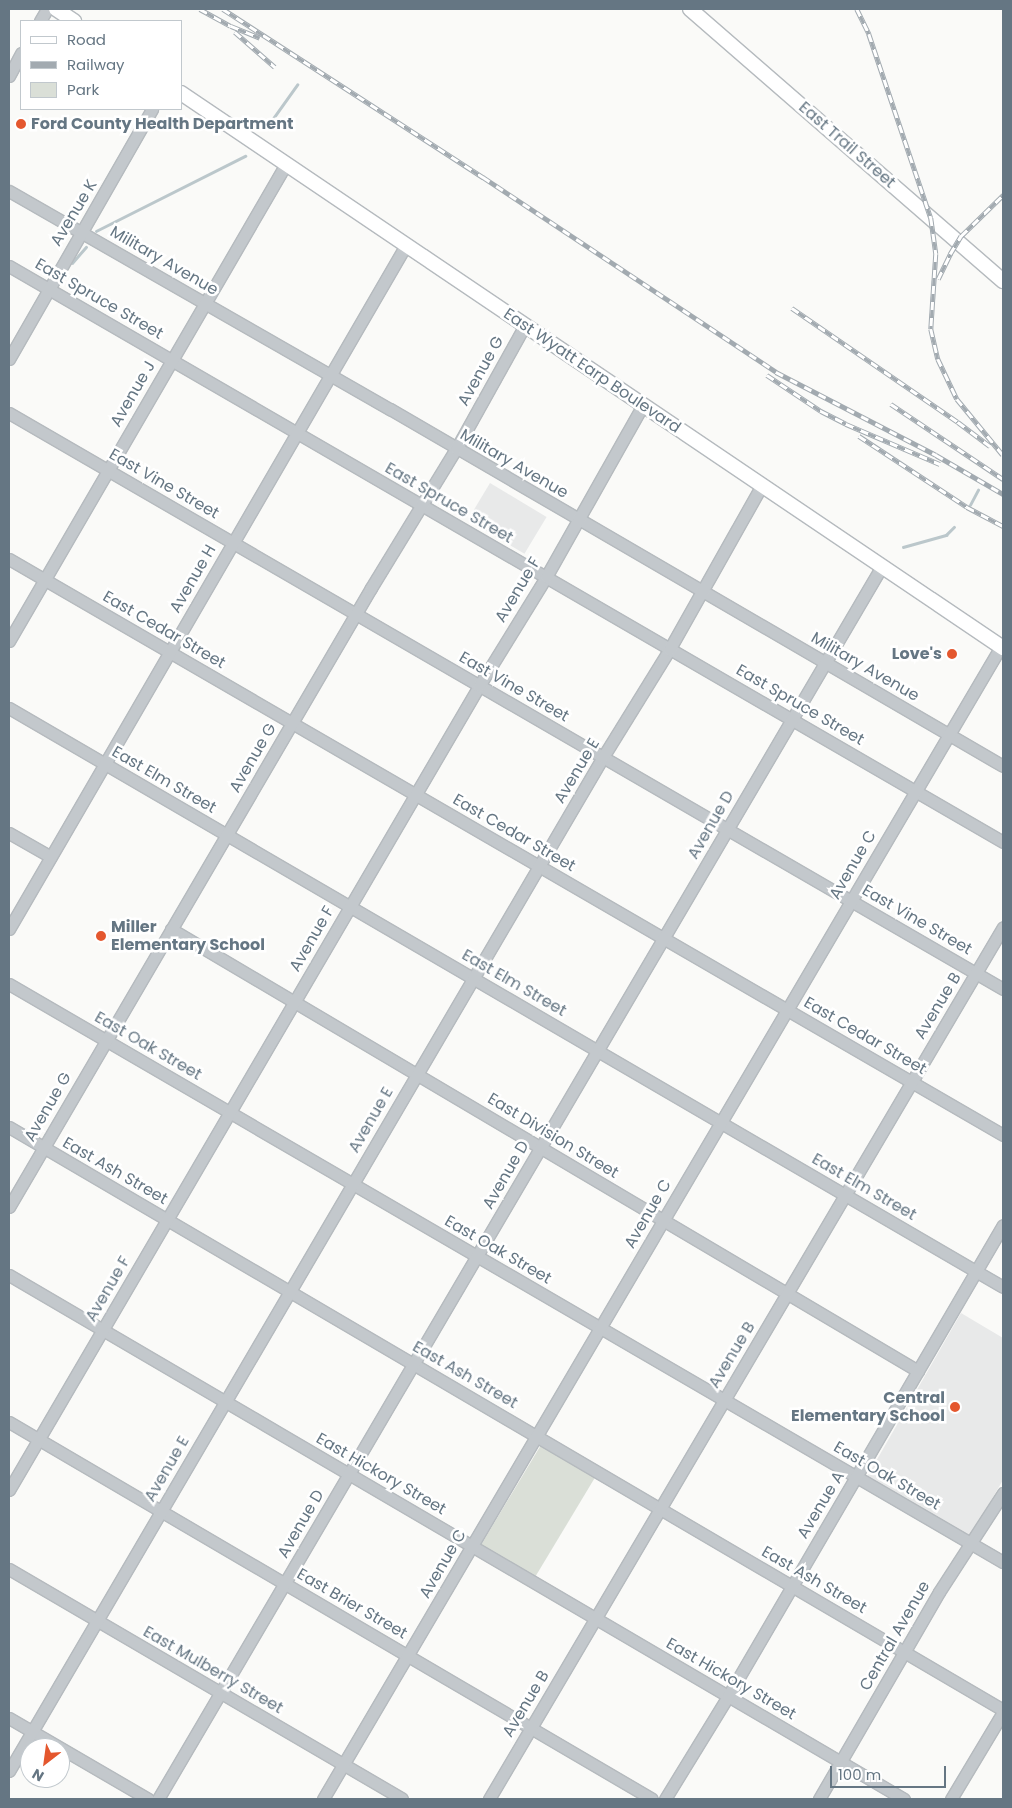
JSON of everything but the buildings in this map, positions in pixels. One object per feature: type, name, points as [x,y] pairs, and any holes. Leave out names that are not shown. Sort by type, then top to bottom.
[{"type":"main road","points":[[56,9],[72,20]]},
{"type":"main road","name":"East Trail Street","points":[[690,9],[1003,281]]},
{"type":"main road","name":"East Wyatt Earp Boulevard","points":[[182,94],[1002,647]]},
{"type":"street","points":[[41,20],[47,9]]},
{"type":"street","points":[[9,76],[20,55]]},
{"type":"street","name":"Avenue K","points":[[9,359],[151,110]]},
{"type":"street","name":"Avenue J","points":[[9,641],[286,164]]},
{"type":"street","name":"Military Avenue","points":[[9,191],[1003,766]]},
{"type":"street","name":"Avenue H","points":[[9,929],[406,245]]},
{"type":"street","name":"East Spruce Street","points":[[9,266],[1003,842]]},
{"type":"street","name":"Avenue G","points":[[9,1207],[356,614],[456,449],[524,325]]},
{"type":"street","name":"Avenue F","points":[[9,1490],[479,686],[546,577],[643,405]]},
{"type":"street","name":"East Vine Street","points":[[9,413],[1003,989]]},
{"type":"street","name":"Avenue E","points":[[9,1771],[603,757],[670,650],[762,485]]},
{"type":"street","name":"East Cedar Street","points":[[9,559],[1003,1135]]},
{"type":"street","name":"Avenue D","points":[[158,1799],[882,566]]},
{"type":"street","name":"Avenue C","points":[[323,1799],[1002,647]]},
{"type":"street","name":"East Elm Street","points":[[9,708],[1003,1287]]},
{"type":"street","points":[[9,833],[50,857]]},
{"type":"street","name":"Avenue B","points":[[489,1799],[1003,927]]},
{"type":"street","name":"East Division Street","points":[[171,929],[918,1371]]},
{"type":"street","name":"East Oak Street","points":[[9,984],[1003,1562]]},
{"type":"street","name":"East Ash Street","points":[[9,1127],[1003,1711]]},
{"type":"street","name":"Avenue A","points":[[665,1799],[728,1696],[1003,1225]]},
{"type":"street","name":"East Hickory Street","points":[[9,1275],[904,1799]]},
{"type":"street","name":"East Brier Street","points":[[9,1422],[652,1799]]},
{"type":"street","name":"Central Avenue","points":[[819,1799],[939,1592],[972,1544],[1003,1493]]},
{"type":"street","name":"East Mulberry Street","points":[[9,1569],[402,1799]]},
{"type":"street","points":[[951,1799],[1003,1711]]},
{"type":"street","points":[[9,1718],[148,1799]]},
{"type":"shaded area","points":[[490,483],[547,517],[524,554],[468,520]]},
{"type":"shaded area","name":"Central Elementary School","points":[[961,1313],[1003,1338],[1003,1480],[969,1538],[867,1477]]},
{"type":"green space","points":[[541,1445],[595,1477],[534,1579],[480,1546]]},
{"type":"waterway","points":[[267,127],[297,85]]},
{"type":"waterway","points":[[96,231],[245,156]]},
{"type":"waterway","points":[[72,263],[86,247]]},
{"type":"waterway","points":[[970,505],[978,490]]},
{"type":"waterway","points":[[903,547],[946,535],[954,527]]},
{"type":"railway","points":[[200,9],[231,26],[260,38]]},
{"type":"railway","points":[[223,9],[483,177],[776,372],[936,455],[1003,494]]},
{"type":"railway","points":[[857,9],[869,34],[931,218],[936,254],[931,329],[938,359],[957,399],[1003,455]]},
{"type":"railway","points":[[235,32],[275,67]]},
{"type":"railway","points":[[938,279],[961,236],[1003,195]]},
{"type":"railway","points":[[792,308],[990,446]]},
{"type":"railway","points":[[767,375],[821,411],[846,424],[940,464]]},
{"type":"railway","points":[[891,404],[1003,479]]},
{"type":"railway","points":[[859,436],[967,507],[1003,526]]},
{"type":"place","name":"Ford County Health Department","points":[[21,124]]},
{"type":"place","name":"Love's","points":[[952,654]]},
{"type":"place","name":"Miller Elementary School","points":[[101,936]]},
{"type":"place","name":"Central Elementary School","points":[[955,1407]]}]
